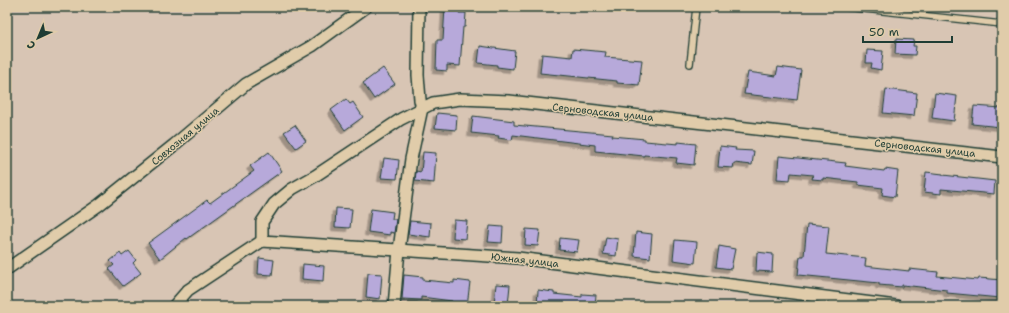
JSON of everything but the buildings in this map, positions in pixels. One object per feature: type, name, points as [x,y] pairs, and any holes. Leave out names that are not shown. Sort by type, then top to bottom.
[{"type":"street","name":"Совхозная улица","points":[[7,269],[99,205],[174,146],[246,84],[312,46],[366,7]]},
{"type":"street","points":[[394,306],[399,250],[411,159],[422,108],[418,75],[418,7]]},
{"type":"street","name":"Серноводская улица","points":[[262,241],[262,222],[274,204],[292,189],[315,176],[401,119],[433,103],[460,99],[509,101],[1002,157]]},
{"type":"street","points":[[174,306],[188,290],[262,241]]},
{"type":"street","name":"Южная улица","points":[[262,241],[518,258],[896,306]]},
{"type":"lane","points":[[690,64],[696,7]]},
{"type":"lane","points":[[846,7],[1002,24]]}]
